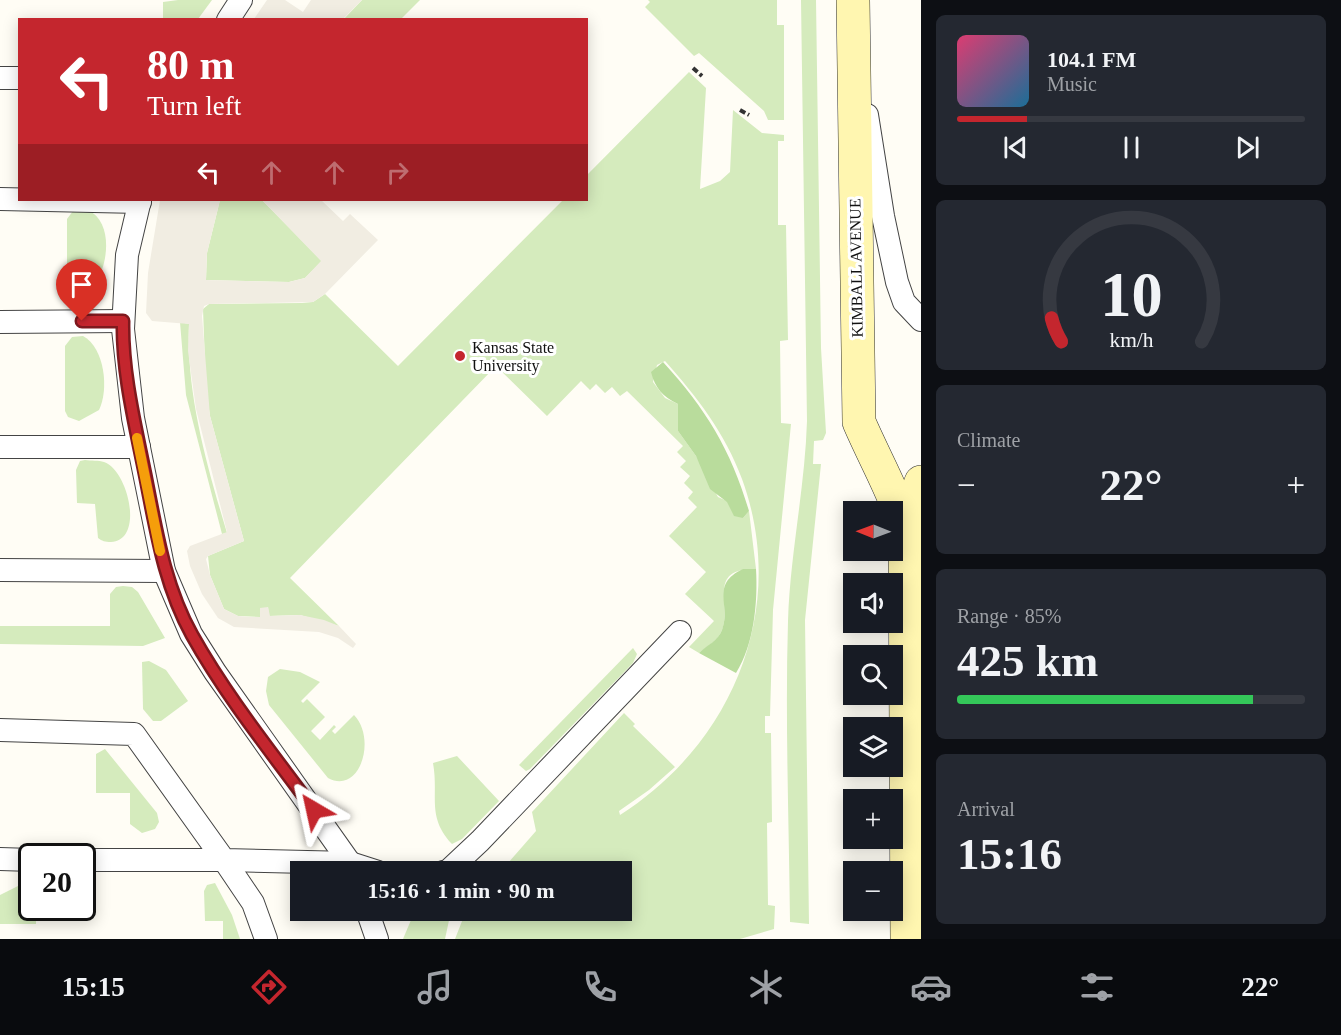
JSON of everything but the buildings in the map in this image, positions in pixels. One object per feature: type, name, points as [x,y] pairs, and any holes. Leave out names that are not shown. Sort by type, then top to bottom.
[{"type":"main road","name":"KIMBALL AVENUE","points":[[853,15],[859,422],[875,460],[893,491],[905,526],[907,939]]},
{"type":"main road","name":"KIMBALL AVENUE","points":[[905,526],[921,482]]},
{"type":"lane","points":[[229,18],[241,0]]},
{"type":"lane","points":[[853,15],[890,256],[904,303],[921,320]]},
{"type":"lane","points":[[0,78],[18,78]]},
{"type":"lane","points":[[0,199],[18,199]]},
{"type":"lane","points":[[140,201],[127,255],[123,321],[127,373],[139,447],[164,571],[191,634],[347,861]]},
{"type":"lane","points":[[0,321],[123,321]]},
{"type":"lane","points":[[0,447],[139,447]]},
{"type":"lane","points":[[0,570],[164,571]]},
{"type":"lane","points":[[459,861],[680,632]]},
{"type":"lane","points":[[0,730],[134,734],[253,903],[266,939]]},
{"type":"lane","points":[[0,859],[18,860]]},
{"type":"lane","points":[[96,860],[224,860],[290,864]]},
{"type":"lane","points":[[371,921],[377,939]]},
{"type":"path","points":[[693,68],[702,76]]},
{"type":"path","points":[[740,110],[749,115]]},
{"type":"green space","points":[[212,0],[199,18],[163,18],[163,2]]},
{"type":"green space","points":[[362,0],[420,0],[402,18],[345,18]]},
{"type":"green space","points":[[648,0],[777,0],[777,25],[784,25],[784,120],[768,120],[764,111],[699,53],[694,56],[645,7],[650,2]]},
{"type":"green space","points":[[801,0],[816,0],[821,348],[826,433],[823,440],[814,441],[813,464],[821,464],[805,620],[809,924],[790,922],[787,734],[789,596],[807,421]]},
{"type":"green space","points":[[689,72],[706,88],[700,189],[720,181],[730,172],[733,110],[762,133],[784,135],[784,141],[778,141],[778,225],[786,225],[788,340],[780,341],[781,423],[791,424],[773,610],[770,716],[765,716],[765,733],[771,733],[772,822],[767,823],[768,905],[775,906],[774,929],[740,939],[455,939],[462,921],[632,921],[632,861],[510,861],[536,831],[532,812],[624,713],[635,724],[633,726],[675,767],[649,790],[619,811],[620,815],[660,785],[693,750],[721,711],[741,668],[754,623],[759,576],[755,528],[742,479],[719,431],[699,402],[665,361],[657,365],[653,382],[665,398],[678,404],[678,431],[696,456],[718,497],[727,501],[743,518],[749,511],[756,569],[741,570],[731,575],[726,581],[722,630],[715,640],[699,653],[689,647],[714,621],[685,594],[706,572],[669,536],[697,507],[688,498],[693,492],[684,483],[690,476],[680,467],[686,461],[677,452],[683,446],[627,391],[620,396],[612,387],[605,393],[596,384],[590,390],[581,381],[547,416],[496,366],[290,578],[339,626],[300,615],[269,616],[268,607],[260,617],[238,616],[224,609],[210,575],[208,556],[244,541],[210,416],[206,389],[203,309],[209,304],[313,302],[325,294],[398,366],[562,201],[588,201],[588,174]]},
{"type":"green space","points":[[220,201],[263,201],[322,261],[305,278],[289,282],[206,280],[207,253]]},
{"type":"green space","points":[[88,210],[100,220],[105,235],[106,252],[96,283],[87,292],[77,294],[67,286],[67,219],[73,211]]},
{"type":"green space","points":[[180,322],[189,324],[194,403],[205,456],[227,533],[222,534],[186,395]]},
{"type":"green space","points":[[83,336],[96,350],[100,359],[104,392],[99,410],[79,421],[68,417],[65,411],[65,346],[72,337]]},
{"type":"green space","points":[[663,362],[692,397],[725,449],[749,511],[743,518],[734,516],[727,502],[710,489],[696,456],[678,431],[678,404],[660,391],[651,372]]},
{"type":"green space","points":[[80,461],[104,462],[113,468],[126,490],[130,518],[128,530],[121,538],[111,542],[98,538],[95,504],[77,503],[76,470]]},
{"type":"green space","points":[[743,569],[756,569],[756,595],[751,636],[736,673],[699,653],[720,634],[725,612],[724,589],[733,575]]},
{"type":"green space","points":[[116,587],[132,587],[138,592],[165,638],[143,646],[0,644],[0,626],[110,626],[110,594]]},
{"type":"green space","points":[[633,648],[637,654],[633,663],[530,769],[526,771],[519,765]]},
{"type":"green space","points":[[149,661],[166,670],[188,701],[161,721],[153,721],[143,709],[142,662]]},
{"type":"green space","points":[[280,669],[300,672],[320,682],[301,701],[303,703],[307,699],[325,717],[311,731],[320,740],[334,725],[336,727],[332,731],[335,734],[354,715],[361,725],[364,737],[362,762],[349,779],[339,781],[328,778],[269,705],[266,691],[268,677]]},
{"type":"green space","points":[[105,749],[157,813],[159,822],[155,829],[142,833],[130,824],[130,793],[96,793],[96,754]]},
{"type":"green space","points":[[457,756],[499,801],[462,839],[452,844],[444,834],[436,815],[433,763]]},
{"type":"green space","points":[[215,883],[232,915],[240,939],[223,939],[223,921],[205,921],[204,891],[207,885]]},
{"type":"green space","points":[[18,886],[18,921],[36,921],[36,924],[0,924],[0,895]]},
{"type":"green space","points":[[411,921],[449,921],[445,939],[403,939]]},
{"type":"shaded area","points":[[267,0],[285,0],[303,12],[311,0],[362,0],[344,18],[255,18]]},
{"type":"shaded area","points":[[160,201],[220,201],[207,253],[206,280],[289,282],[305,278],[321,261],[263,201],[322,201],[343,221],[350,214],[378,240],[325,294],[313,302],[209,304],[204,306],[202,316],[210,416],[244,541],[208,556],[206,559],[224,609],[238,616],[260,617],[260,608],[268,607],[270,616],[300,615],[324,620],[339,626],[356,644],[353,648],[338,638],[319,632],[234,627],[218,618],[202,594],[190,566],[187,551],[190,546],[227,532],[196,409],[188,351],[189,324],[152,321],[146,313],[148,273]]},
{"type":"slow traffic","points":[[137,438],[160,551]]},
{"type":"place","name":"Kansas State University","points":[[460,356]]},
{"type":"route","points":[[82,321],[123,321],[133,418],[164,571],[177,605],[191,634],[215,672],[314,810]]}]
